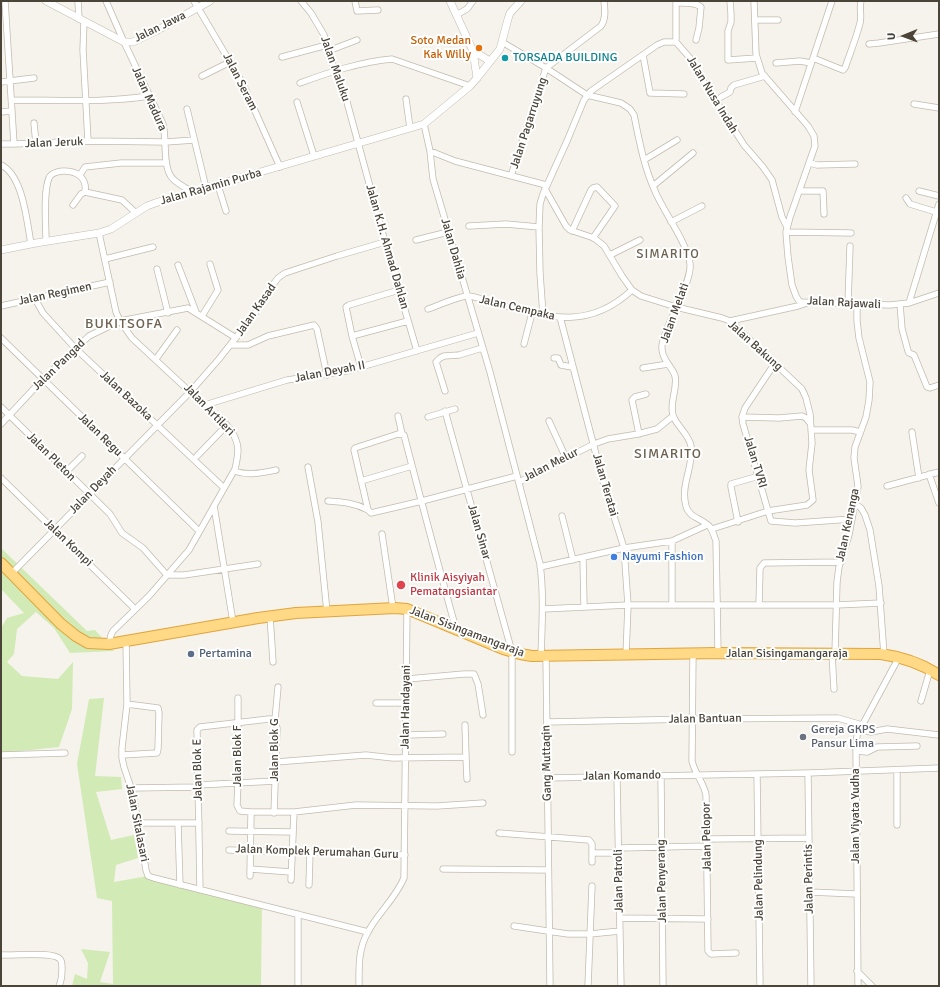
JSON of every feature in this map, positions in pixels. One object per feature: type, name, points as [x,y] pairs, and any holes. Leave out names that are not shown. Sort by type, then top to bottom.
[{"type":"highway","name":"Jalan Sisingamangaraja","points":[[1,562],[61,624],[76,636],[88,642],[108,644],[270,616],[393,608],[407,609],[512,652],[532,656],[718,653],[884,655],[898,657],[918,664],[939,676]]},
{"type":"street","name":"Jalan Jeruk","points":[[5,1],[14,144],[88,141],[166,142],[194,140]]},
{"type":"street","name":"Jalan Jawa","points":[[46,1],[124,42],[133,42],[196,4],[210,1]]},
{"type":"street","points":[[78,1],[83,45],[88,141]]},
{"type":"street","name":"Jalan Madura","points":[[106,1],[163,124],[168,173],[173,179],[192,192]]},
{"type":"street","name":"Jalan Maluku","points":[[301,1],[320,28],[328,48],[347,102],[357,143]]},
{"type":"street","points":[[355,1],[357,11],[378,10]]},
{"type":"street","points":[[450,1],[473,51],[477,78]]},
{"type":"street","points":[[456,15],[467,9],[473,1]]},
{"type":"street","points":[[424,124],[470,86],[500,49],[510,14],[521,1]]},
{"type":"street","name":"Jalan Pagarruyung","points":[[511,176],[546,68],[601,26],[604,22],[605,16],[604,1]]},
{"type":"street","points":[[730,1],[731,22],[728,31],[728,60],[757,58]]},
{"type":"street","points":[[754,1],[757,58],[762,73],[814,136],[815,146],[810,163],[786,230],[851,232]]},
{"type":"street","points":[[795,112],[832,1]]},
{"type":"street","points":[[776,63],[812,60],[843,70],[854,43],[860,20],[861,1]]},
{"type":"street","points":[[676,39],[676,2],[701,6],[699,28],[696,40]]},
{"type":"street","name":"Jalan Seram","points":[[196,4],[243,84],[280,167]]},
{"type":"street","points":[[755,20],[778,20]]},
{"type":"street","points":[[869,44],[939,34]]},
{"type":"street","points":[[1,41],[8,39]]},
{"type":"street","points":[[282,57],[328,48],[357,40]]},
{"type":"street","name":"Jalan Melati","points":[[502,42],[546,68],[587,95],[621,103],[630,109],[634,115],[644,160],[653,186],[688,254],[691,270],[662,343],[664,358],[675,376],[676,383],[672,400],[673,416]]},
{"type":"street","name":"Jalan Nusa Indah","points":[[546,187],[568,141],[584,100],[591,90],[660,44],[676,42],[687,53],[731,128],[772,180],[786,230]]},
{"type":"street","points":[[473,51],[490,61]]},
{"type":"street","points":[[643,55],[650,93],[684,94]]},
{"type":"street","points":[[300,83],[335,70],[392,59],[470,86]]},
{"type":"street","points":[[202,76],[230,62]]},
{"type":"street","points":[[721,97],[730,92],[734,85],[765,76]]},
{"type":"street","points":[[1,82],[34,78]]},
{"type":"street","points":[[12,100],[86,100],[137,98],[149,96]]},
{"type":"street","points":[[406,99],[410,128]]},
{"type":"street","points":[[297,102],[314,156]]},
{"type":"street","points":[[914,104],[939,108]]},
{"type":"street","points":[[187,109],[206,188]]},
{"type":"street","points":[[1,112],[12,111]]},
{"type":"street","points":[[34,123],[36,144]]},
{"type":"street","name":"Jalan Rajamin Purba","points":[[1,250],[99,233],[111,229],[147,206],[158,202],[424,124]]},
{"type":"street","name":"Jalan Dahlia","points":[[424,124],[430,151],[433,179],[490,372],[518,479]]},
{"type":"street","points":[[644,160],[676,140]]},
{"type":"street","name":"Jalan K.H. Ahmad Dahlan","points":[[357,143],[417,351]]},
{"type":"street","points":[[1,144],[14,144]]},
{"type":"street","points":[[430,151],[456,162],[511,176],[546,187],[566,226],[572,231],[593,238],[604,246],[632,290]]},
{"type":"street","points":[[653,186],[693,153]]},
{"type":"street","points":[[80,175],[85,167],[120,163],[166,163]]},
{"type":"street","points":[[810,163],[817,165],[855,164]]},
{"type":"street","points":[[1,165],[14,176],[20,188],[31,244]]},
{"type":"street","points":[[46,241],[46,194],[49,178],[52,174],[63,171],[80,175],[85,183],[85,192]]},
{"type":"street","points":[[218,185],[226,211]]},
{"type":"street","points":[[543,315],[539,227],[540,204],[546,187]]},
{"type":"street","points":[[572,231],[592,189],[597,187],[611,200],[615,206],[593,238]]},
{"type":"street","points":[[919,190],[939,196]]},
{"type":"street","points":[[800,191],[823,191],[824,214]]},
{"type":"street","points":[[73,205],[81,194],[85,192],[122,200],[136,213]]},
{"type":"street","points":[[906,198],[910,204],[936,212]]},
{"type":"street","points":[[909,302],[939,204]]},
{"type":"street","points":[[671,222],[702,206]]},
{"type":"street","points":[[468,226],[511,224],[539,227]]},
{"type":"street","name":"Jalan Rajawali","points":[[786,230],[792,285],[799,301],[890,305],[909,302],[939,293]]},
{"type":"street","points":[[416,240],[448,232]]},
{"type":"street","name":"Jalan Artileri","points":[[99,233],[116,312],[120,321],[132,338],[227,425],[238,441],[238,458],[234,471],[189,550],[166,574],[149,596],[113,631],[108,644]]},
{"type":"street","points":[[610,255],[640,240]]},
{"type":"street","name":"Jalan Kasad","points":[[191,391],[236,338],[256,312],[272,286],[282,276],[337,256],[385,242]]},
{"type":"street","points":[[848,304],[850,246]]},
{"type":"street","points":[[105,259],[153,247]]},
{"type":"street","points":[[202,316],[218,292],[218,287],[210,264]]},
{"type":"street","points":[[178,265],[196,312]]},
{"type":"street","points":[[157,269],[168,313]]},
{"type":"street","name":"Jalan Regimen","points":[[1,306],[110,282]]},
{"type":"street","points":[[361,367],[352,336],[346,309],[347,306],[399,290]]},
{"type":"street","name":"Jalan Bakung","points":[[632,290],[641,296],[730,321],[802,389],[810,414],[812,446],[809,470],[813,501],[807,505],[768,511]]},
{"type":"street","name":"Jalan Cempaka","points":[[467,296],[532,313],[560,317],[584,316],[605,310],[632,290]]},
{"type":"street","points":[[428,309],[467,296]]},
{"type":"street","name":"Jalan Bazoka","points":[[35,299],[43,313],[75,348],[224,488]]},
{"type":"street","points":[[730,321],[798,306],[809,302]]},
{"type":"street","name":"Jalan Kenanga","points":[[834,689],[837,582],[849,535],[858,486],[854,458],[855,448],[866,417],[869,400],[870,382],[857,321],[857,304]]},
{"type":"street","points":[[900,304],[900,322],[908,351],[914,355],[927,387],[939,387]]},
{"type":"street","name":"Jalan Pangad","points":[[1,424],[43,379],[75,348],[89,336],[120,321],[188,308],[236,338]]},
{"type":"street","points":[[524,344],[532,313]]},
{"type":"street","name":"Jalan Teratai","points":[[560,317],[604,486],[624,548],[628,605],[626,655]]},
{"type":"street","points":[[352,336],[408,321]]},
{"type":"street","points":[[230,345],[248,345],[268,336],[314,325],[317,329],[327,375]]},
{"type":"street","points":[[156,359],[177,330]]},
{"type":"street","name":"Jalan Deyah II","points":[[205,405],[288,380],[347,372],[478,333]]},
{"type":"street","name":"Jalan Regu","points":[[1,338],[199,531]]},
{"type":"street","points":[[446,391],[436,362],[444,356],[459,355],[482,348]]},
{"type":"street","points":[[554,358],[558,358],[560,364],[572,367]]},
{"type":"street","points":[[775,363],[746,408],[742,417],[780,418],[802,416],[806,418],[811,427],[860,432]]},
{"type":"street","points":[[643,368],[668,364]]},
{"type":"street","name":"Jalan Deyah","points":[[12,573],[191,391]]},
{"type":"street","points":[[639,434],[632,400],[635,397],[646,394]]},
{"type":"street","name":"Jalan Pleton","points":[[1,407],[110,514],[122,533],[143,548],[166,574]]},
{"type":"street","points":[[428,417],[455,408]]},
{"type":"street","name":"Jalan Sinar","points":[[445,411],[512,652],[512,752]]},
{"type":"street","points":[[398,416],[456,629]]},
{"type":"street","points":[[673,416],[691,446],[690,466],[684,493],[685,505],[688,512],[692,516],[710,527],[716,540],[718,653]]},
{"type":"street","name":"Jalan Melur","points":[[368,510],[371,513],[467,489],[518,479],[594,444],[608,439],[639,434],[657,429],[673,416]]},
{"type":"street","name":"Jalan TVRI","points":[[742,417],[768,511]]},
{"type":"street","points":[[549,421],[566,458]]},
{"type":"street","points":[[197,456],[227,425]]},
{"type":"street","points":[[912,432],[919,478]]},
{"type":"street","points":[[368,510],[353,453],[355,448],[402,434]]},
{"type":"street","points":[[66,472],[82,456]]},
{"type":"street","points":[[361,481],[412,466]]},
{"type":"street","points":[[308,467],[318,522],[327,612]]},
{"type":"street","points":[[234,471],[254,474],[276,470]]},
{"type":"street","points":[[887,486],[939,472]]},
{"type":"street","points":[[929,474],[939,503]]},
{"type":"street","points":[[738,522],[731,484],[759,476]]},
{"type":"street","name":"Jalan Kompi","points":[[1,478],[135,609]]},
{"type":"street","name":"Gang Muttaqin","points":[[518,479],[540,567],[543,609],[547,722],[550,986]]},
{"type":"street","points":[[328,501],[351,503],[368,510]]},
{"type":"street","points":[[854,503],[862,511],[869,526],[879,583],[884,655]]},
{"type":"street","points":[[214,506],[233,622]]},
{"type":"street","points":[[540,567],[624,548],[672,541],[710,527],[738,522],[768,511],[770,519],[774,521],[795,523],[852,519]]},
{"type":"street","points":[[562,516],[573,560]]},
{"type":"street","points":[[382,534],[393,608]]},
{"type":"street","points":[[672,541],[672,605]]},
{"type":"street","points":[[583,558],[584,607]]},
{"type":"street","points":[[759,605],[760,568],[764,563],[841,562]]},
{"type":"street","points":[[166,574],[184,575],[258,564]]},
{"type":"street","points":[[543,609],[628,605],[836,605],[881,603]]},
{"type":"street","name":"Jalan Handayani","points":[[359,986],[359,962],[362,947],[368,932],[399,890],[404,878],[407,609]]},
{"type":"street","points":[[270,616],[273,662]]},
{"type":"street","name":"Jalan Sitalasari","points":[[126,640],[127,704],[122,755],[139,823],[148,876],[368,932]]},
{"type":"street","name":"Jalan Pelopor","points":[[693,654],[694,719],[692,761],[694,769],[705,789],[706,795],[708,951],[711,954],[736,953]]},
{"type":"street","name":"Jalan Viyata Yudha","points":[[858,986],[856,894],[857,735],[898,657]]},
{"type":"street","points":[[921,701],[930,670]]},
{"type":"street","points":[[406,679],[474,674],[478,684],[483,715]]},
{"type":"street","name":"Jalan Blok G","points":[[274,813],[277,728],[275,720],[278,687]]},
{"type":"street","name":"Jalan Blok F","points":[[238,698],[237,805],[238,809],[243,812],[251,812]]},
{"type":"street","points":[[376,703],[406,703]]},
{"type":"street","points":[[122,755],[153,754],[157,753],[158,749],[158,708],[127,704]]},
{"type":"street","name":"Jalan Blok E","points":[[200,890],[198,728],[238,724],[272,718],[275,720]]},
{"type":"street","name":"Jalan Bantuan","points":[[547,722],[838,718],[871,732],[888,729],[939,735]]},
{"type":"street","points":[[465,725],[467,779]]},
{"type":"street","points":[[406,735],[442,734]]},
{"type":"street","points":[[856,751],[867,752],[877,747],[917,746]]},
{"type":"street","points":[[1,755],[65,753]]},
{"type":"street","points":[[276,762],[369,755],[388,758],[466,757]]},
{"type":"street","points":[[697,775],[856,772],[939,768]]},
{"type":"street","points":[[897,770],[897,825]]},
{"type":"street","name":"Jalan Perintis","points":[[808,773],[811,986]]},
{"type":"street","name":"Jalan Pelindung","points":[[757,774],[760,986]]},
{"type":"street","name":"Jalan Komando","points":[[547,778],[697,775]]},
{"type":"street","name":"Jalan Patroli","points":[[617,776],[621,986]]},
{"type":"street","name":"Jalan Penyerang","points":[[661,776],[663,986]]},
{"type":"street","points":[[131,788],[198,786],[276,781]]},
{"type":"street","points":[[250,876],[251,812],[294,812],[356,805],[436,806],[483,803]]},
{"type":"street","points":[[291,880],[294,812]]},
{"type":"street","points":[[139,823],[199,823]]},
{"type":"street","points":[[178,823],[180,885]]},
{"type":"street","points":[[229,831],[293,832]]},
{"type":"street","points":[[499,833],[589,840],[592,844],[592,862]]},
{"type":"street","points":[[707,839],[809,838]]},
{"type":"street","points":[[593,853],[662,847],[707,846]]},
{"type":"street","name":"Jalan Komplek Perumahan Guru","points":[[230,850],[405,855]]},
{"type":"street","points":[[309,885],[310,852]]},
{"type":"street","points":[[250,868],[291,872]]},
{"type":"street","points":[[443,869],[548,870]]},
{"type":"street","points":[[588,986],[592,886]]},
{"type":"street","points":[[810,892],[856,894]]},
{"type":"street","points":[[298,914],[298,986]]},
{"type":"street","points":[[620,918],[708,918]]},
{"type":"street","points":[[514,926],[568,934],[590,934],[620,931]]},
{"type":"street","points":[[1,955],[38,954],[60,958],[62,962],[62,981],[59,986]]},
{"type":"street","points":[[857,971],[872,986]]},
{"type":"green space","points":[[1,548],[87,631],[95,630],[114,651],[70,653],[54,628],[36,612],[17,629],[14,654],[7,662],[22,676],[58,679],[73,662],[72,709],[59,747],[1,753],[1,628],[7,618],[24,613],[1,589]]},
{"type":"green space","points":[[104,698],[95,776],[121,777],[122,789],[96,792],[111,840],[134,835],[138,858],[116,865],[114,882],[148,876],[262,905],[261,986],[72,986],[75,974],[87,979],[88,963],[81,949],[110,952],[100,982],[113,984],[112,901],[97,898],[77,764],[89,699]]},
{"type":"place","name":"Soto Medan Kak Willy","points":[[479,48]]},
{"type":"place","name":"TORSADA BUILDING","points":[[505,58]]},
{"type":"place","name":"Nayumi Fashion","points":[[614,557]]},
{"type":"place","name":"Klinik Aisyiyah Pematangsiantar","points":[[401,585]]},
{"type":"place","name":"Pertamina","points":[[191,654]]},
{"type":"place","name":"Gereja GKPS Pansur Lima","points":[[803,737]]},
{"type":"district","name":"SIMARITO","points":[[668,255]]},
{"type":"district","name":"BUKITSOFA","points":[[124,324]]},
{"type":"district","name":"SIMARITO","points":[[668,454]]}]
